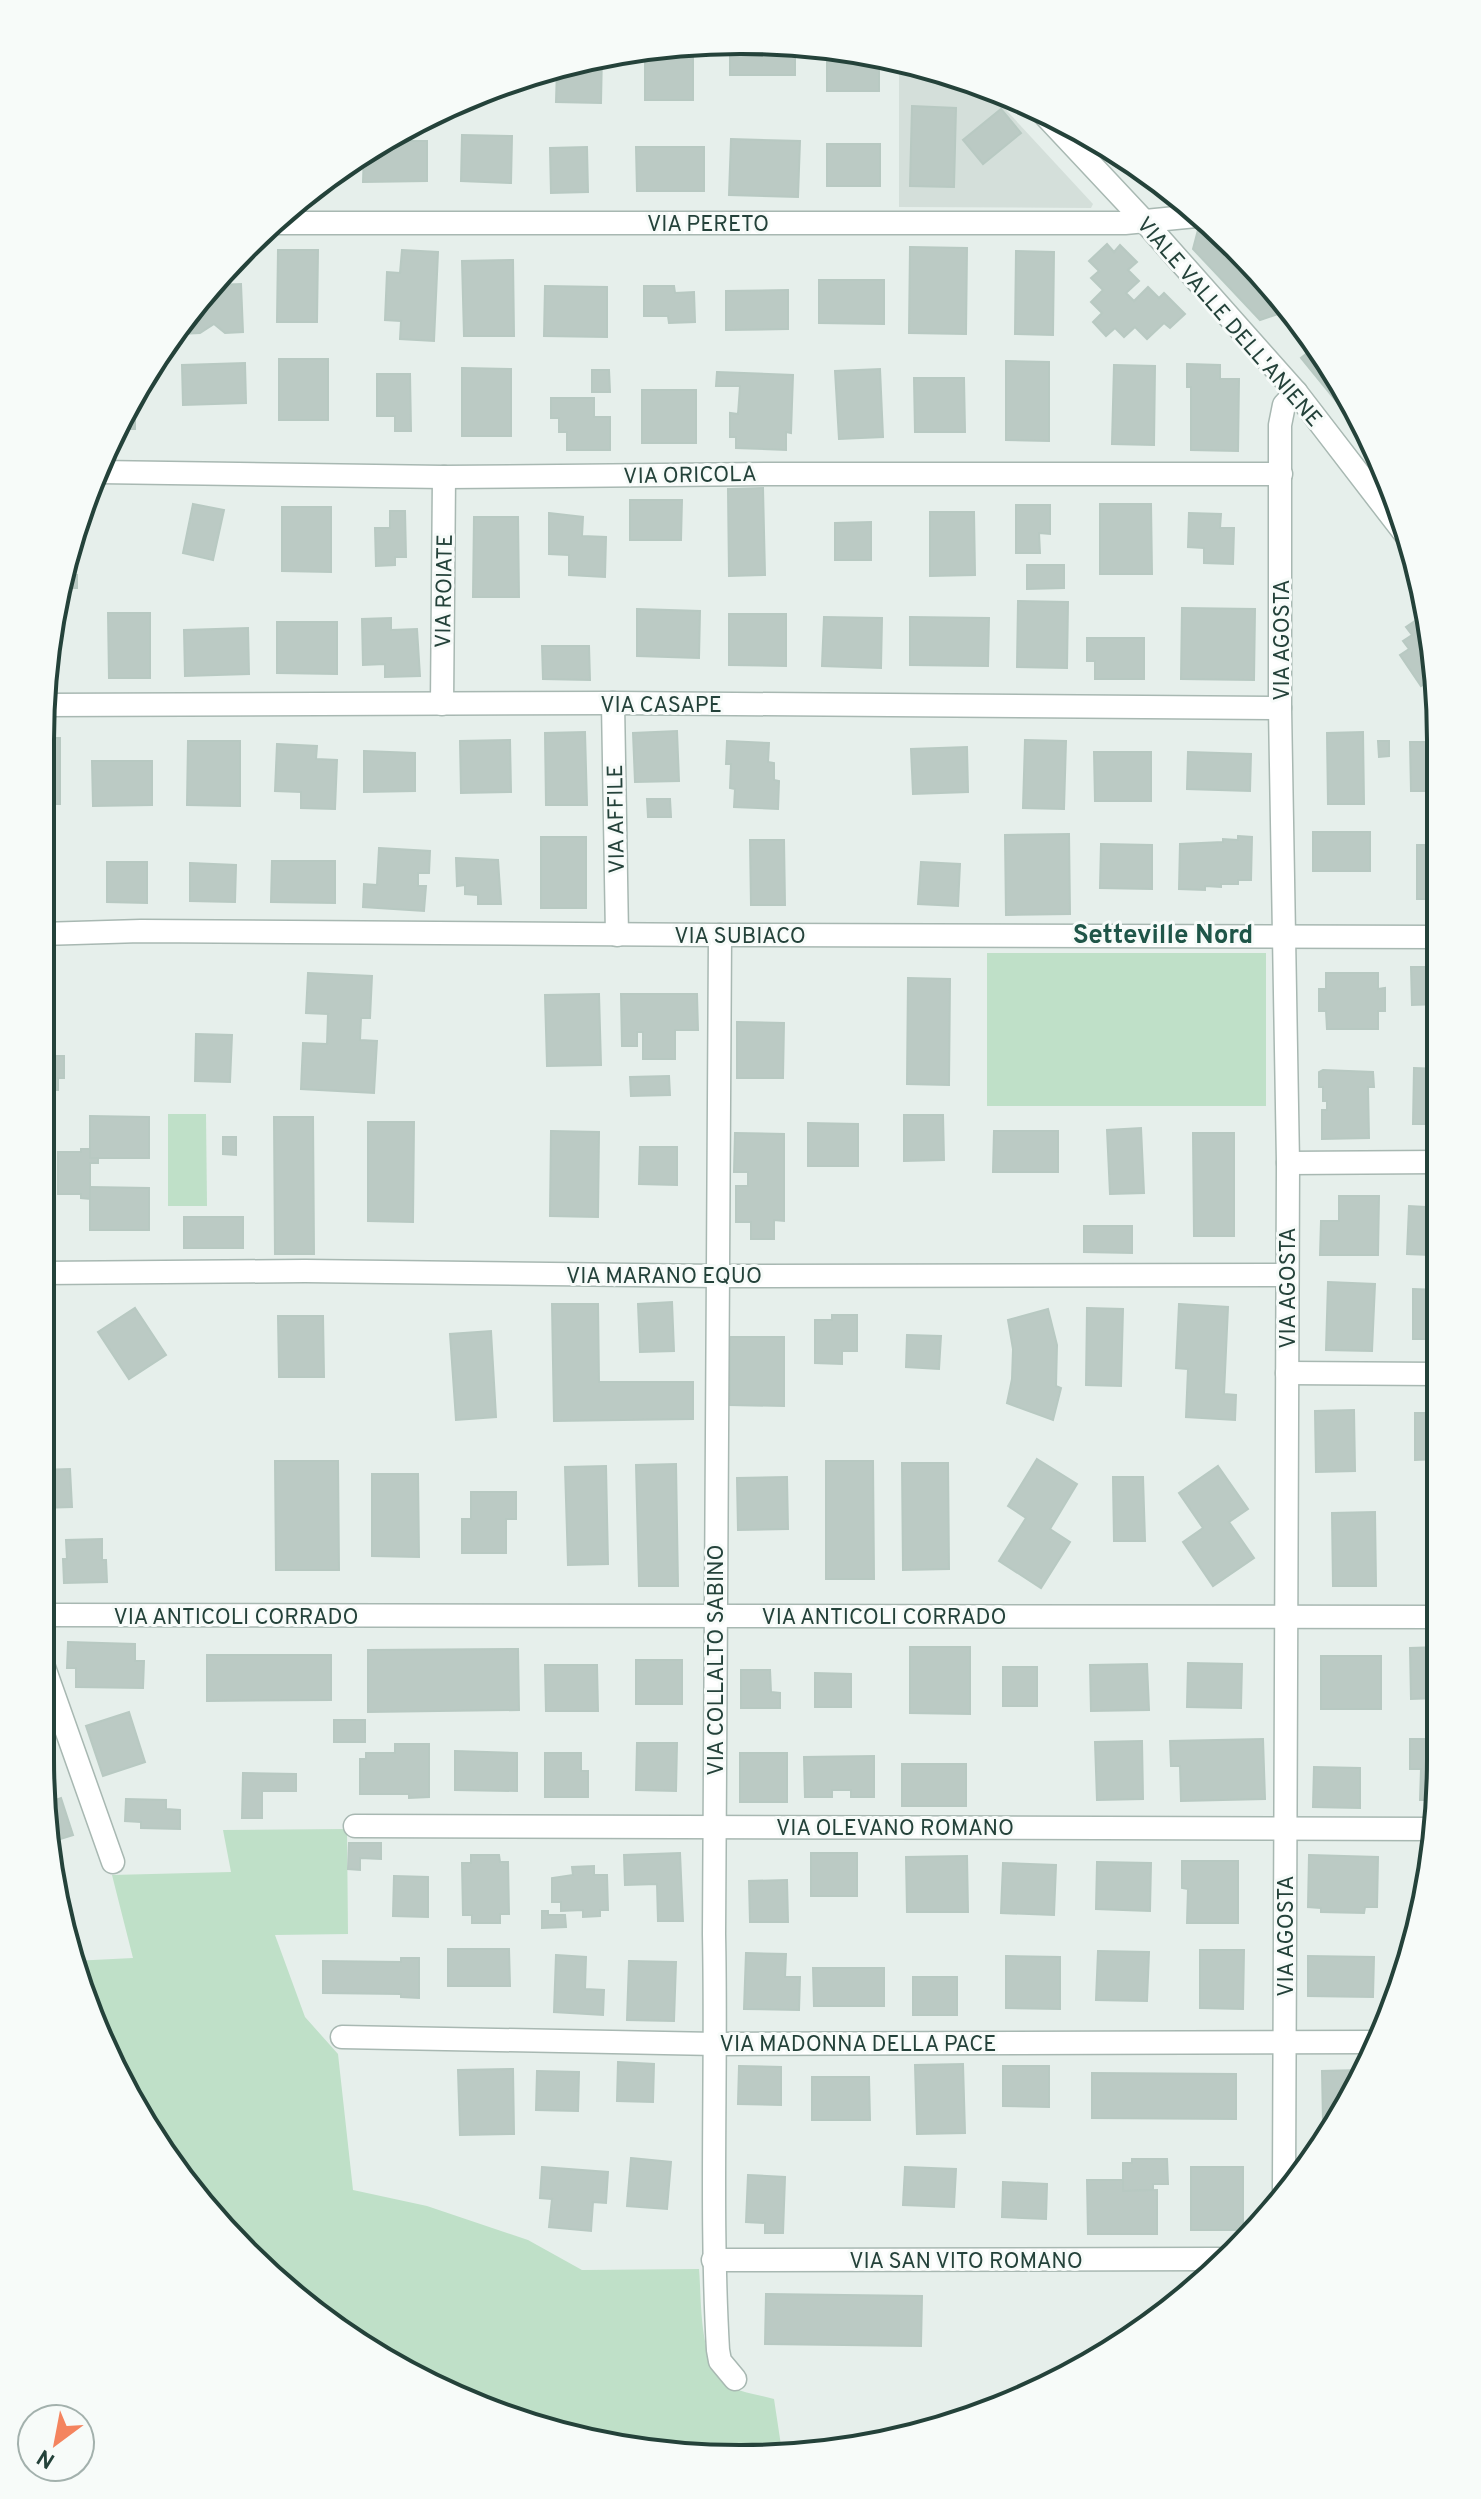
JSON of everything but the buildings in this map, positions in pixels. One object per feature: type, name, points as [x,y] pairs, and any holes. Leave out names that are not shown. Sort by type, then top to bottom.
[{"type":"street","name":"VIALE VALLE DELL'ANIENE","points":[[1064,135],[1296,392],[1387,509]]},
{"type":"street","name":"VIA PERETO","points":[[289,223],[1145,222],[1185,217]]},
{"type":"street","name":"VIA AGOSTA","points":[[1284,2177],[1288,1163],[1280,708],[1281,413],[1296,392]]},
{"type":"street","points":[[1355,466],[1369,465]]},
{"type":"street","name":"VIA ORICOLA","points":[[109,472],[444,477],[1281,474]]},
{"type":"street","name":"VIA ROIATE","points":[[442,704],[444,477]]},
{"type":"street","name":"VIA CASAPE","points":[[55,705],[613,703],[1280,708]]},
{"type":"street","name":"VIA AFFILE","points":[[613,703],[617,935]]},
{"type":"street","name":"VIA SUBIACO","points":[[54,934],[156,931],[1427,937]]},
{"type":"street","name":"VIA COLLALTO SABINO","points":[[720,935],[713,2260],[720,2361],[735,2379]]},
{"type":"street","points":[[1288,1163],[1427,1162]]},
{"type":"street","name":"VIA MARANO EQUO","points":[[54,1273],[1287,1275]]},
{"type":"street","points":[[1287,1373],[1427,1374]]},
{"type":"street","name":"VIA ANTICOLI CORRADO","points":[[54,1615],[1427,1617]]},
{"type":"street","points":[[54,1696],[113,1862]]},
{"type":"street","name":"VIA OLEVANO ROMANO","points":[[355,1826],[1423,1829]]},
{"type":"street","name":"VIA MADONNA DELLA PACE","points":[[342,2037],[716,2044],[1365,2042]]},
{"type":"street","name":"VIA SAN VITO ROMANO","points":[[713,2260],[1210,2259]]},
{"type":"shaded area","points":[[899,73],[1002,106],[1093,204],[1091,208],[899,207]]},
{"type":"green space","points":[[987,953],[1266,953],[1266,1106],[987,1106]]},
{"type":"green space","points":[[168,1114],[206,1114],[207,1206],[168,1206]]},
{"type":"green space","points":[[347,1829],[348,1934],[275,1935],[305,2017],[338,2054],[353,2190],[427,2206],[528,2240],[582,2270],[699,2269],[704,2334],[712,2366],[731,2387],[774,2399],[781,2444],[696,2444],[607,2432],[520,2409],[478,2393],[397,2353],[359,2329],[288,2275],[224,2211],[170,2140],[146,2102],[106,2021],[84,1960],[133,1958],[112,1875],[231,1872],[223,1830]]},
{"type":"district","name":"Setteville Nord","points":[[1163,934]]}]
